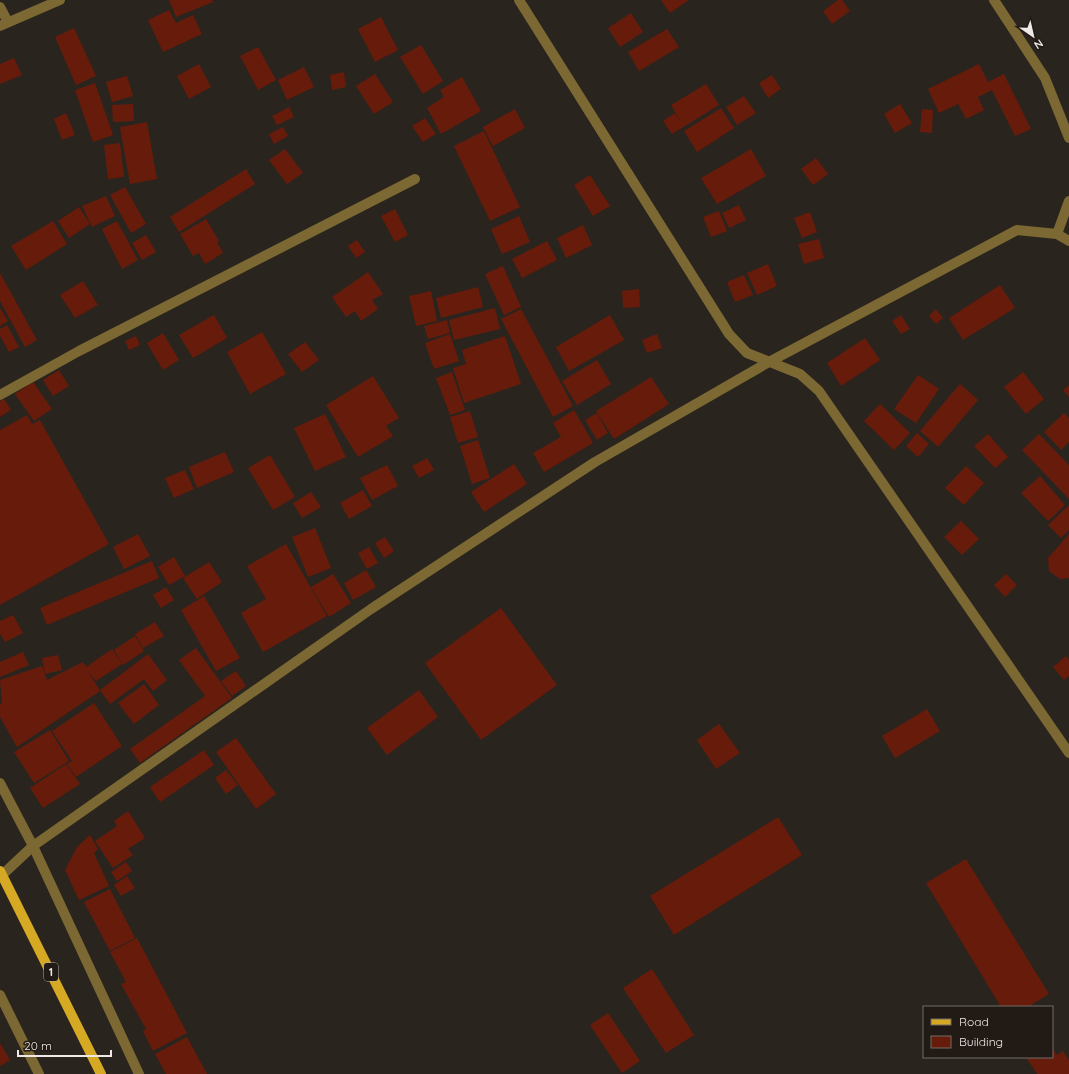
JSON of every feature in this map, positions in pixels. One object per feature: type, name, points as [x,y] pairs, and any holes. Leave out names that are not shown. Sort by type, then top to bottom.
[{"type":"main road","name":"1","points":[[1,873],[101,1074]]},
{"type":"street","points":[[0,7],[4,24],[60,0]]},
{"type":"street","points":[[519,0],[729,334],[747,353],[800,374],[820,391],[1069,753]]},
{"type":"street","points":[[994,0],[1045,78],[1069,138]]},
{"type":"street","points":[[0,395],[79,351],[415,179]]},
{"type":"street","points":[[1057,234],[1069,201]]},
{"type":"street","points":[[1,873],[33,846],[371,609],[582,470],[769,362],[1017,230],[1057,234],[1069,241]]},
{"type":"street","points":[[0,783],[33,846],[139,1074]]},
{"type":"street","points":[[0,995],[39,1074]]},
{"type":"building","points":[[169,0],[212,0],[213,2],[176,17]]},
{"type":"building","points":[[661,0],[689,0],[670,13]]},
{"type":"building","points":[[838,0],[842,0],[850,11],[832,24],[823,11]]},
{"type":"building","points":[[169,10],[176,23],[193,15],[202,34],[163,52],[148,20]]},
{"type":"building","points":[[631,13],[643,32],[620,47],[608,28]]},
{"type":"building","points":[[381,17],[398,50],[375,62],[358,29]]},
{"type":"building","points":[[74,28],[96,76],[76,85],[55,37]]},
{"type":"building","points":[[667,29],[679,47],[639,71],[628,52]]},
{"type":"building","points":[[421,45],[443,81],[423,94],[400,57]]},
{"type":"building","points":[[258,47],[276,80],[258,90],[240,56]]},
{"type":"building","points":[[14,58],[22,75],[0,84],[0,64]]},
{"type":"building","points":[[199,64],[211,87],[189,99],[177,76]]},
{"type":"building","points":[[979,64],[988,82],[1004,74],[1031,129],[1015,136],[992,90],[978,97],[984,110],[966,119],[958,104],[939,113],[928,89]]},
{"type":"building","points":[[304,67],[314,87],[287,100],[278,80]]},
{"type":"building","points":[[344,72],[346,87],[332,90],[330,75]]},
{"type":"building","points":[[375,74],[393,102],[374,114],[356,86]]},
{"type":"building","points":[[772,75],[781,89],[768,98],[759,83]]},
{"type":"building","points":[[127,76],[133,96],[112,102],[106,82]]},
{"type":"building","points":[[462,77],[481,111],[441,134],[427,108],[444,97],[440,90]]},
{"type":"building","points":[[95,83],[113,135],[93,142],[75,90]]},
{"type":"building","points":[[706,84],[719,105],[672,134],[663,121],[675,113],[681,122],[671,105]]},
{"type":"building","points":[[744,96],[756,113],[737,125],[726,107]]},
{"type":"building","points":[[133,104],[134,121],[113,122],[112,105]]},
{"type":"building","points":[[900,104],[912,123],[895,133],[884,114]]},
{"type":"building","points":[[289,107],[294,117],[277,125],[272,116]]},
{"type":"building","points":[[721,108],[734,128],[697,152],[684,131]]},
{"type":"building","points":[[515,109],[525,128],[493,146],[483,127]]},
{"type":"building","points":[[922,109],[933,110],[932,133],[920,132]]},
{"type":"building","points":[[66,113],[75,135],[62,140],[54,119]]},
{"type":"building","points":[[425,118],[436,134],[423,142],[412,126]]},
{"type":"building","points":[[147,122],[157,179],[130,184],[120,127]]},
{"type":"building","points":[[283,127],[288,136],[274,144],[269,134]]},
{"type":"building","points":[[484,131],[520,207],[490,221],[454,146]]},
{"type":"building","points":[[120,143],[124,177],[108,179],[104,145]]},
{"type":"building","points":[[285,149],[303,173],[287,184],[269,160]]},
{"type":"building","points":[[751,149],[766,176],[717,204],[701,178]]},
{"type":"building","points":[[816,158],[828,174],[813,185],[801,169]]},
{"type":"building","points":[[246,169],[255,184],[179,232],[170,217]]},
{"type":"building","points":[[590,175],[610,206],[593,216],[574,185]]},
{"type":"building","points":[[125,187],[146,224],[131,233],[110,195]]},
{"type":"building","points":[[106,196],[115,216],[92,227],[82,206]]},
{"type":"building","points":[[739,205],[746,220],[729,228],[722,213]]},
{"type":"building","points":[[79,207],[90,224],[69,238],[58,221]]},
{"type":"building","points":[[395,209],[408,235],[395,242],[381,216]]},
{"type":"building","points":[[719,211],[727,231],[711,237],[703,217]]},
{"type":"building","points":[[810,212],[817,232],[802,238],[794,218]]},
{"type":"building","points":[[519,216],[530,242],[502,254],[491,229]]},
{"type":"building","points":[[206,219],[219,241],[217,242],[223,253],[205,264],[199,253],[193,256],[180,234]]},
{"type":"building","points":[[53,221],[67,244],[26,270],[11,246]]},
{"type":"building","points":[[117,221],[138,260],[122,269],[102,229]]},
{"type":"building","points":[[583,225],[592,245],[566,258],[557,238]]},
{"type":"building","points":[[146,235],[156,252],[142,260],[132,243]]},
{"type":"building","points":[[819,239],[824,258],[804,264],[798,244]]},
{"type":"building","points":[[357,240],[365,252],[356,258],[348,246]]},
{"type":"building","points":[[547,241],[557,260],[522,278],[512,259]]},
{"type":"building","points":[[768,264],[777,286],[757,295],[747,273]]},
{"type":"building","points":[[503,266],[521,307],[504,315],[485,274]]},
{"type":"building","points":[[368,272],[383,294],[372,300],[378,309],[361,321],[355,311],[346,317],[332,297]]},
{"type":"building","points":[[0,273],[37,340],[25,347],[0,301]]},
{"type":"building","points":[[744,275],[753,295],[735,302],[727,282]]},
{"type":"building","points":[[83,281],[98,305],[75,318],[60,295]]},
{"type":"building","points":[[1000,285],[1015,308],[963,340],[949,318]]},
{"type":"building","points":[[478,287],[483,307],[441,318],[436,298]]},
{"type":"building","points":[[639,289],[640,307],[623,308],[622,291]]},
{"type":"building","points":[[431,291],[437,321],[416,326],[409,296]]},
{"type":"building","points":[[0,308],[8,321],[0,326]]},
{"type":"building","points":[[495,308],[500,329],[454,340],[449,320]]},
{"type":"building","points":[[521,309],[573,406],[553,417],[501,319]]},
{"type":"building","points":[[936,309],[943,318],[936,324],[929,316]]},
{"type":"building","points":[[214,315],[227,338],[193,358],[179,335]]},
{"type":"building","points":[[610,315],[624,340],[569,371],[556,347]]},
{"type":"building","points":[[901,315],[910,329],[901,334],[892,321]]},
{"type":"building","points":[[447,320],[450,333],[428,339],[424,326]]},
{"type":"building","points":[[7,325],[19,347],[9,352],[0,336],[0,329]]},
{"type":"building","points":[[262,332],[286,374],[250,394],[227,352]]},
{"type":"building","points":[[163,333],[179,360],[163,370],[147,343]]},
{"type":"building","points":[[450,334],[459,361],[434,369],[425,343]]},
{"type":"building","points":[[657,334],[662,348],[647,353],[642,340]]},
{"type":"building","points":[[136,336],[140,345],[129,350],[125,341]]},
{"type":"building","points":[[505,336],[521,384],[464,403],[453,368],[466,364],[462,350]]},
{"type":"building","points":[[865,338],[880,360],[841,386],[827,363]]},
{"type":"building","points":[[305,342],[319,360],[302,372],[288,354]]},
{"type":"building","points":[[597,360],[611,384],[577,405],[562,381]]},
{"type":"building","points":[[59,370],[69,386],[53,396],[43,380]]},
{"type":"building","points":[[452,372],[465,410],[450,415],[436,378]]},
{"type":"building","points":[[1023,372],[1044,399],[1026,414],[1004,387]]},
{"type":"building","points":[[918,375],[939,389],[916,423],[894,409]]},
{"type":"building","points":[[373,376],[399,418],[386,426],[393,436],[358,457],[326,405]]},
{"type":"building","points":[[651,377],[669,404],[614,439],[596,411]]},
{"type":"building","points":[[33,382],[52,409],[34,421],[15,394]]},
{"type":"building","points":[[960,384],[978,400],[938,447],[920,431]]},
{"type":"building","points":[[1069,385],[1069,397],[1063,390]]},
{"type":"building","points":[[4,399],[11,410],[0,417],[0,401]]},
{"type":"building","points":[[880,404],[910,433],[894,450],[864,421]]},
{"type":"building","points":[[574,410],[593,443],[544,472],[533,453],[561,437],[553,423]]},
{"type":"building","points":[[470,411],[478,437],[458,443],[450,417]]},
{"type":"building","points":[[597,413],[608,433],[597,440],[585,420]]},
{"type":"building","points":[[1064,413],[1069,418],[1069,442],[1061,450],[1044,432]]},
{"type":"building","points":[[325,414],[346,457],[315,471],[294,428]]},
{"type":"building","points":[[27,415],[32,424],[40,420],[109,544],[0,605],[0,430]]},
{"type":"building","points":[[917,433],[929,444],[918,457],[906,446]]},
{"type":"building","points":[[988,434],[1008,457],[995,468],[974,446]]},
{"type":"building","points":[[1039,434],[1069,465],[1069,499],[1022,450]]},
{"type":"building","points":[[478,440],[490,478],[472,484],[460,446]]},
{"type":"building","points":[[225,452],[234,472],[197,488],[189,467]]},
{"type":"building","points":[[270,455],[295,497],[273,510],[248,468]]},
{"type":"building","points":[[427,458],[434,470],[419,478],[412,466]]},
{"type":"building","points":[[514,464],[527,484],[484,512],[471,492]]},
{"type":"building","points":[[387,465],[398,486],[372,500],[360,478]]},
{"type":"building","points":[[966,466],[984,483],[964,505],[945,488]]},
{"type":"building","points":[[185,470],[194,489],[174,498],[165,478]]},
{"type":"building","points":[[1040,476],[1065,505],[1048,521],[1021,493]]},
{"type":"building","points":[[363,490],[372,506],[349,519],[340,503]]},
{"type":"building","points":[[311,492],[321,507],[302,518],[293,503]]},
{"type":"building","points":[[1069,505],[1069,530],[1061,538],[1048,525]]},
{"type":"building","points":[[961,521],[979,539],[962,555],[944,537]]},
{"type":"building","points":[[315,528],[331,568],[308,577],[292,537]]},
{"type":"building","points":[[138,534],[150,556],[124,569],[113,547]]},
{"type":"building","points":[[1069,534],[1069,578],[1060,579],[1049,571],[1048,558]]},
{"type":"building","points":[[385,537],[394,551],[384,558],[375,543]]},
{"type":"building","points":[[286,544],[327,616],[263,652],[241,613],[266,599],[247,566]]},
{"type":"building","points":[[369,547],[378,563],[367,569],[358,553]]},
{"type":"building","points":[[174,557],[185,576],[169,585],[158,567]]},
{"type":"building","points":[[152,561],[159,578],[47,625],[40,608]]},
{"type":"building","points":[[209,562],[222,582],[197,599],[183,578]]},
{"type":"building","points":[[366,570],[376,587],[353,600],[344,583]]},
{"type":"building","points":[[333,574],[351,603],[329,617],[311,587]]},
{"type":"building","points":[[1006,574],[1017,585],[1005,597],[994,585]]},
{"type":"building","points":[[166,587],[174,600],[161,608],[153,595]]},
{"type":"building","points":[[204,596],[240,658],[216,671],[181,610]]},
{"type":"building","points":[[501,608],[557,685],[481,740],[425,663]]},
{"type":"building","points":[[13,615],[23,633],[5,642],[0,634],[0,621]]},
{"type":"building","points":[[155,622],[164,636],[143,648],[135,634]]},
{"type":"building","points":[[135,636],[144,651],[123,665],[114,650]]},
{"type":"building","points":[[196,648],[232,698],[140,763],[130,749],[205,696],[179,660]]},
{"type":"building","points":[[112,649],[122,664],[96,681],[88,671],[100,691],[17,747],[0,717],[0,704],[2,703],[0,680],[42,666],[47,680],[83,662],[86,667]]},
{"type":"building","points":[[23,652],[29,665],[0,677],[0,662]]},
{"type":"building","points":[[148,654],[167,680],[153,691],[144,679],[110,704],[100,690]]},
{"type":"building","points":[[58,655],[62,670],[45,674],[42,658]]},
{"type":"building","points":[[1066,656],[1069,660],[1069,676],[1064,680],[1053,667]]},
{"type":"building","points":[[236,671],[246,686],[232,696],[221,681]]},
{"type":"building","points":[[144,684],[159,705],[134,724],[118,703]]},
{"type":"building","points":[[419,690],[438,717],[387,755],[367,728]]},
{"type":"building","points":[[94,703],[122,746],[76,777],[67,764],[72,761],[52,731]]},
{"type":"building","points":[[927,709],[940,731],[895,758],[882,736]]},
{"type":"building","points":[[719,724],[740,753],[716,769],[697,740]]},
{"type":"building","points":[[50,730],[69,761],[34,783],[14,752]]},
{"type":"building","points":[[236,738],[276,794],[256,809],[216,752]]},
{"type":"building","points":[[204,750],[214,765],[160,802],[150,787]]},
{"type":"building","points":[[66,764],[80,784],[43,808],[30,788]]},
{"type":"building","points":[[226,770],[238,785],[226,794],[215,778]]},
{"type":"building","points":[[128,811],[145,838],[128,849],[133,855],[113,868],[95,841],[117,826],[114,821]]},
{"type":"building","points":[[778,817],[802,855],[674,935],[650,896]]},
{"type":"building","points":[[90,835],[98,849],[94,853],[109,886],[79,900],[65,870],[77,847]]},
{"type":"building","points":[[966,859],[1049,994],[1030,1006],[1000,1006],[926,883]]},
{"type":"building","points":[[126,862],[132,871],[117,881],[111,872]]},
{"type":"building","points":[[127,876],[135,888],[121,896],[114,885]]},
{"type":"building","points":[[110,889],[135,938],[110,951],[84,902]]},
{"type":"building","points":[[137,938],[187,1033],[153,1051],[143,1031],[146,1029],[121,984],[126,982],[110,952]]},
{"type":"building","points":[[652,969],[694,1035],[666,1053],[623,988]]},
{"type":"building","points":[[608,1013],[640,1061],[622,1073],[590,1025]]},
{"type":"building","points":[[187,1037],[207,1074],[166,1074],[155,1054]]},
{"type":"building","points":[[0,1043],[10,1060],[0,1066]]},
{"type":"building","points":[[1053,1049],[1057,1055],[1063,1051],[1069,1060],[1069,1074],[1037,1074],[1027,1058],[1053,1058]]}]
